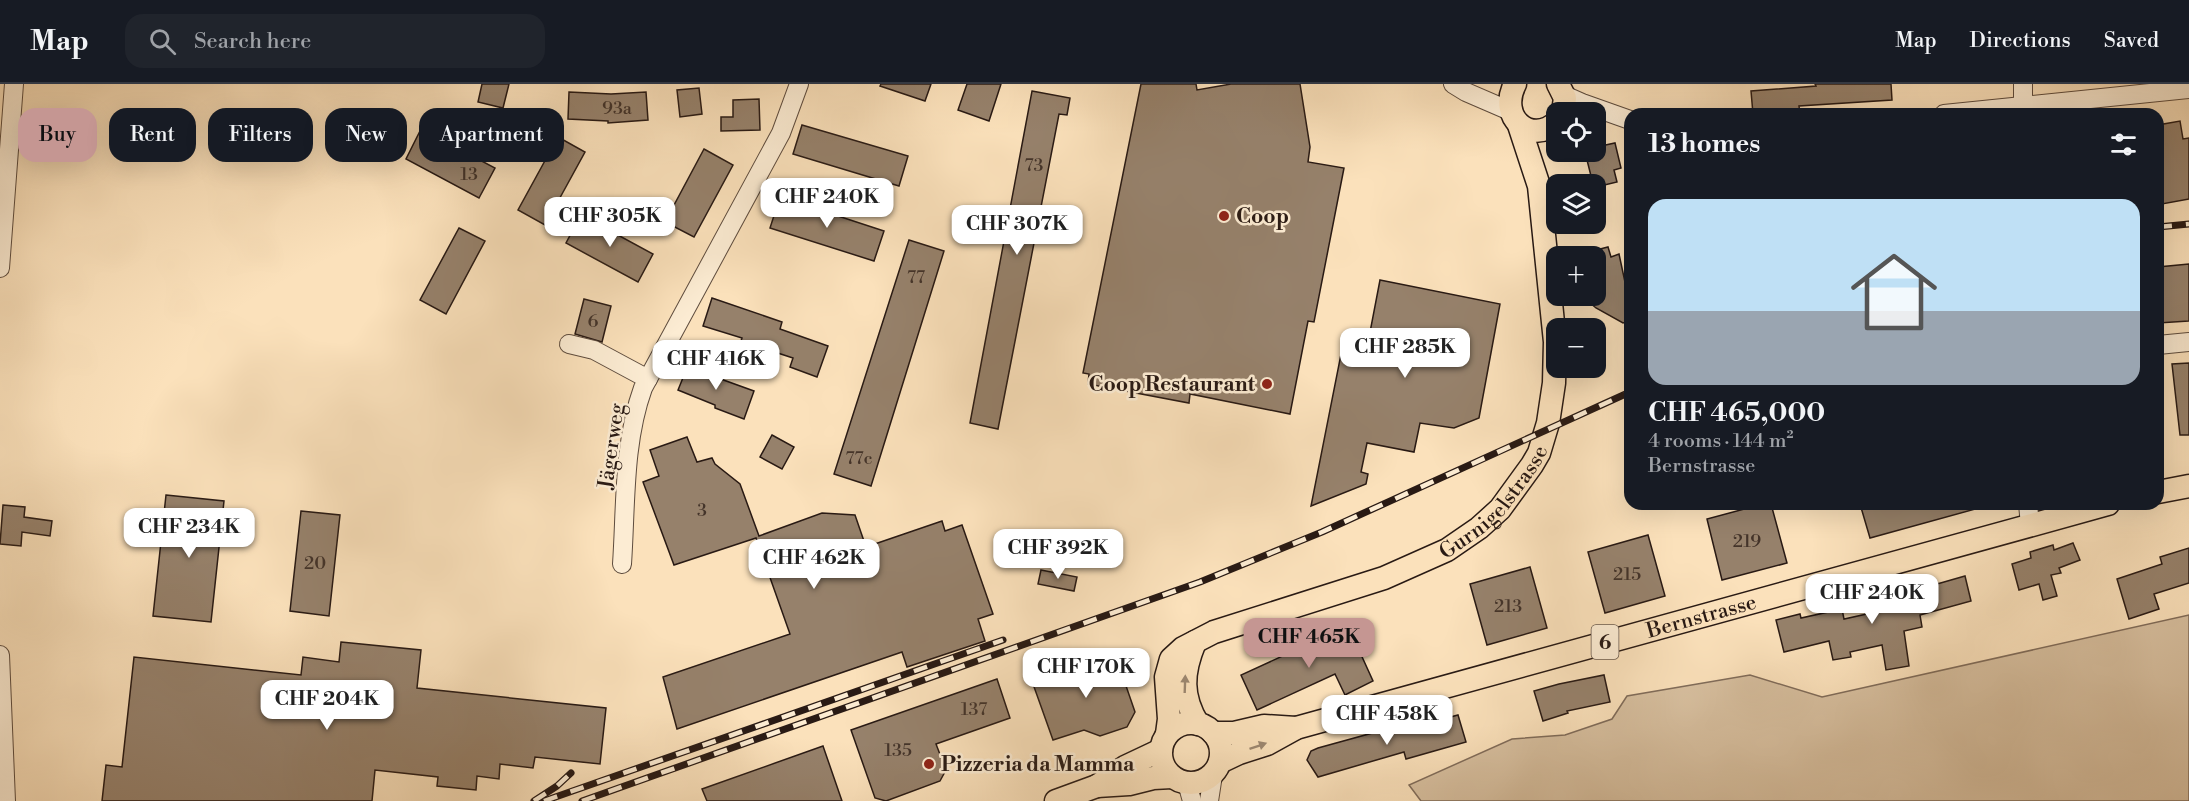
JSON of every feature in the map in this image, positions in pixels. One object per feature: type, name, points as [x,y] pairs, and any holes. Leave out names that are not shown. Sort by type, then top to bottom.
[{"type":"main road","points":[[1515,84],[1511,94],[1514,118],[1533,130],[1546,119]]},
{"type":"main road","name":"Gurnigelstrasse","points":[[1164,742],[1169,719],[1166,677],[1172,659],[1183,648],[1221,629],[1383,578],[1431,559],[1455,546],[1479,528],[1507,501],[1539,453],[1548,423],[1554,383],[1555,329],[1539,186],[1514,118]]},
{"type":"main road","name":"Gurnigelstrasse","points":[[1539,186],[1546,138]]},
{"type":"main road","points":[[2164,491],[2189,486]]},
{"type":"main road","name":"Bernstrasse","points":[[1217,769],[1239,753],[1267,744],[1296,728],[2029,514],[2061,510]]},
{"type":"main road","points":[[1097,786],[1129,784],[1184,787],[1202,782],[1217,769],[1221,747],[1188,705],[1184,687],[1188,657],[1195,642]]},
{"type":"main road","points":[[1056,801],[1097,786],[1164,742],[1183,724],[1205,728]]},
{"type":"main road","name":"Bernstrasse","points":[[1205,728],[1234,733],[1264,726],[1296,728]]},
{"type":"main road","points":[[1164,742],[1163,767],[1184,787]]},
{"type":"street","points":[[0,268],[14,84]]},
{"type":"street","name":"Jägerweg","points":[[622,564],[630,442],[637,404],[648,379],[781,133],[800,84]]},
{"type":"street","points":[[1453,84],[1514,118]]},
{"type":"street","points":[[2023,84],[2023,107]]},
{"type":"street","points":[[2012,108],[2189,89]]},
{"type":"street","points":[[1606,116],[1624,119]]},
{"type":"street","points":[[1606,119],[1624,119]]},
{"type":"street","points":[[2164,344],[2189,342]]},
{"type":"street","points":[[569,344],[594,350],[648,379]]},
{"type":"street","points":[[0,655],[6,801]]},
{"type":"street","points":[[1209,801],[1217,769]]},
{"type":"shaded area","points":[[2189,615],[2189,801],[1421,801],[1409,785],[1512,739],[1565,735],[1612,719],[1627,696],[1750,675],[1822,697]]},
{"type":"building","points":[[482,84],[509,84],[503,108],[478,102]]},
{"type":"building","points":[[881,84],[931,84],[925,101],[880,86]]},
{"type":"building","points":[[967,84],[1001,84],[989,121],[958,110]]},
{"type":"building","name":"Coop","points":[[1141,84],[1196,84],[1197,90],[1231,84],[1300,84],[1310,147],[1308,162],[1344,168],[1314,322],[1308,321],[1290,414],[1190,394],[1189,403],[1088,384],[1089,374],[1083,373]]},
{"type":"building","points":[[1815,84],[1891,84],[1892,100],[1799,106],[1799,108],[1752,108],[1751,91],[1816,86]]},
{"type":"building","points":[[699,88],[702,114],[680,117],[677,90]]},
{"type":"building","points":[[1032,91],[1070,98],[1067,115],[1059,114],[998,429],[970,423]]},
{"type":"building","points":[[569,92],[611,94],[646,92],[648,120],[608,123],[608,121],[568,119]]},
{"type":"building","points":[[759,99],[760,130],[721,131],[721,117],[733,117],[733,100]]},
{"type":"building","points":[[2180,121],[2183,139],[2189,138],[2189,199],[2164,204],[2164,124]]},
{"type":"building","points":[[802,125],[908,156],[899,186],[793,154]]},
{"type":"building","points":[[419,133],[419,162],[484,162],[495,168],[479,198],[407,160]]},
{"type":"building","points":[[564,140],[585,152],[545,225],[518,210],[544,162],[564,162]]},
{"type":"building","points":[[1615,143],[1621,168],[1614,170],[1617,182],[1606,185],[1606,174],[1590,174],[1588,162],[1606,162],[1606,145]]},
{"type":"building","points":[[704,149],[733,165],[694,237],[665,222]]},
{"type":"building","points":[[780,197],[884,231],[874,261],[770,228]]},
{"type":"building","points":[[581,215],[653,254],[638,282],[566,243]]},
{"type":"building","points":[[459,228],[485,241],[446,314],[420,300]]},
{"type":"building","points":[[909,240],[944,251],[871,486],[834,474]]},
{"type":"building","points":[[1608,247],[1611,257],[1619,254],[1624,277],[1624,323],[1594,306],[1606,306],[1606,248]]},
{"type":"building","points":[[2189,264],[2189,321],[2164,323],[2164,266]]},
{"type":"building","points":[[1380,280],[1500,304],[1479,418],[1454,428],[1420,423],[1414,452],[1367,443],[1361,472],[1368,474],[1366,484],[1311,506],[1343,344],[1367,348]]},
{"type":"building","points":[[712,298],[782,322],[780,329],[828,346],[817,377],[790,367],[793,358],[703,326]]},
{"type":"building","points":[[584,299],[611,306],[602,342],[575,334]]},
{"type":"building","points":[[689,363],[719,376],[718,378],[754,391],[744,419],[678,390]]},
{"type":"building","points":[[2189,363],[2189,435],[2180,435],[2172,364]]},
{"type":"building","points":[[772,435],[794,447],[782,469],[760,457]]},
{"type":"building","points":[[687,437],[697,462],[712,458],[715,464],[740,484],[759,536],[822,513],[855,515],[866,547],[942,521],[945,531],[962,525],[993,614],[978,619],[985,641],[907,667],[902,652],[677,729],[663,677],[790,634],[756,538],[674,565],[643,482],[659,476],[650,450]]},
{"type":"building","points":[[166,495],[224,501],[211,622],[153,616]]},
{"type":"building","points":[[3,505],[25,507],[24,517],[52,521],[50,536],[22,532],[21,546],[0,544]]},
{"type":"building","points":[[1741,510],[1773,510],[1787,563],[1722,580],[1707,519]]},
{"type":"building","points":[[1862,510],[1972,510],[1870,538]]},
{"type":"building","points":[[301,511],[340,515],[329,616],[290,611]]},
{"type":"building","points":[[1648,535],[1665,596],[1605,613],[1588,552]]},
{"type":"building","points":[[2073,543],[2080,560],[2059,568],[2061,573],[2051,575],[2057,596],[2043,600],[2039,584],[2019,590],[2012,564],[2031,558],[2030,552],[2053,545],[2054,550]]},
{"type":"building","points":[[2189,548],[2189,583],[2154,594],[2159,609],[2129,619],[2117,579],[2162,564],[2160,557]]},
{"type":"building","points":[[1530,567],[1547,628],[1487,645],[1470,584]]},
{"type":"building","points":[[1041,570],[1077,577],[1074,591],[1038,584]]},
{"type":"building","points":[[1965,576],[1971,601],[1920,615],[1922,627],[1904,631],[1909,666],[1886,670],[1882,645],[1850,652],[1851,657],[1833,660],[1829,641],[1784,652],[1776,620],[1800,614],[1801,618],[1842,609],[1844,619],[1894,608],[1893,605],[1918,600],[1916,590]]},
{"type":"building","points":[[1348,626],[1373,681],[1345,695],[1335,674],[1257,710],[1241,675]]},
{"type":"building","points":[[341,642],[421,650],[417,688],[606,708],[600,764],[535,757],[533,768],[500,764],[499,779],[477,776],[476,790],[437,786],[438,777],[375,770],[372,801],[102,801],[106,765],[122,767],[134,657],[301,675],[303,657],[339,662]]},
{"type":"building","points":[[1114,651],[1135,712],[1127,727],[1100,736],[1084,730],[1053,740],[1033,684],[1066,671],[1065,668]]},
{"type":"building","points":[[1604,675],[1610,702],[1567,711],[1568,713],[1543,721],[1534,691]]},
{"type":"building","points":[[997,679],[1010,718],[936,744],[946,770],[940,781],[886,801],[875,798],[851,730]]},
{"type":"building","points":[[1458,715],[1466,742],[1406,759],[1404,752],[1318,777],[1307,760],[1311,751],[1318,748],[1387,729],[1389,734]]},
{"type":"building","points":[[823,746],[842,801],[707,801],[702,789]]},
{"type":"railway","points":[[2164,226],[2189,224]]},
{"type":"railway","points":[[582,801],[1200,582],[1322,532],[1624,395]]},
{"type":"railway","points":[[544,801],[1003,640]]},
{"type":"railway","points":[[534,801],[557,786],[571,773]]},
{"type":"place","name":"Coop","points":[[1224,216]]},
{"type":"place","name":"Coop Restaurant","points":[[1267,384]]},
{"type":"place","name":"Pizzeria da Mamma","points":[[929,764]]}]
